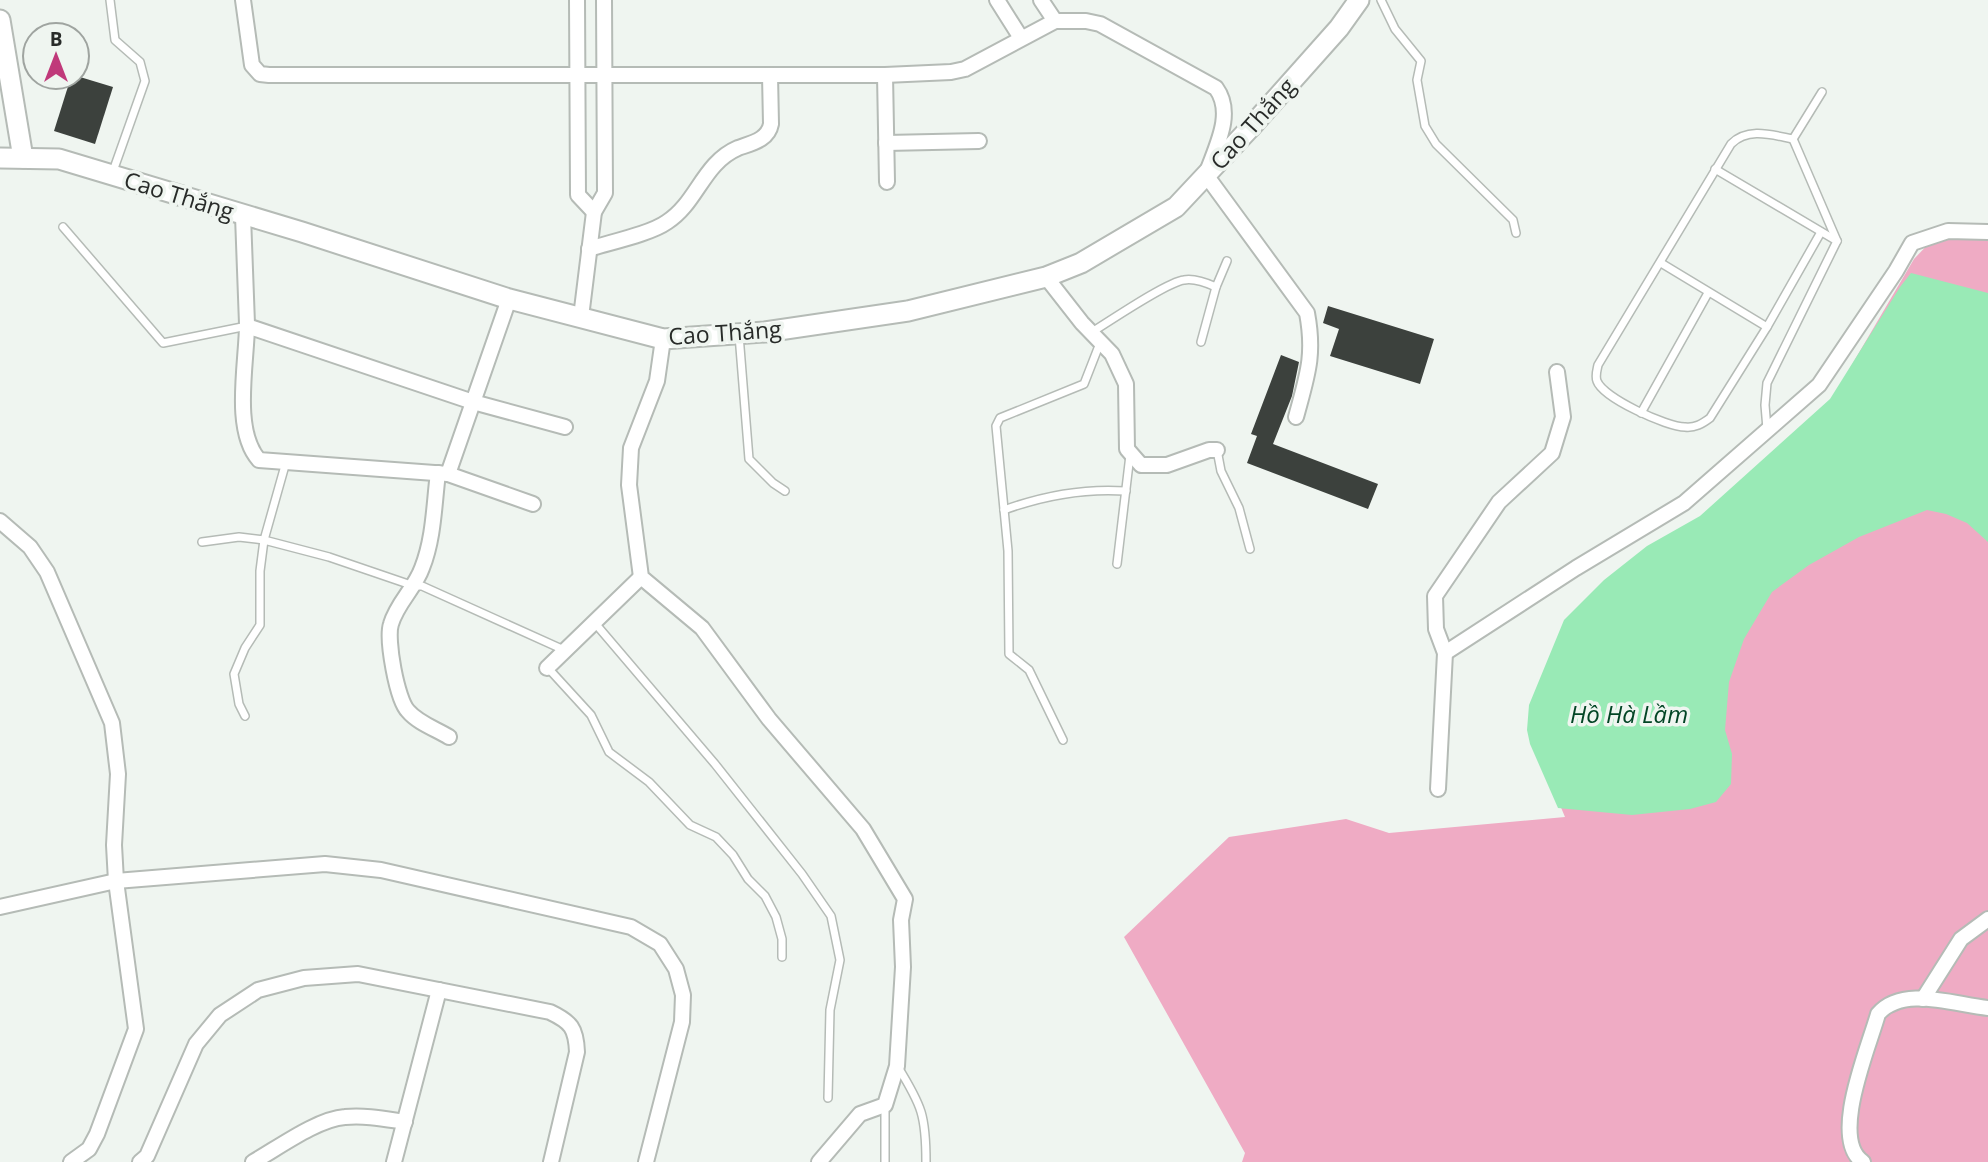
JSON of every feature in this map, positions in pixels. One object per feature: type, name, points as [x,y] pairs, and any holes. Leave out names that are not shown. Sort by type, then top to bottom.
[{"type":"main road","name":"Cao Thắng","points":[[0,158],[59,159],[302,232],[509,299],[663,339],[765,332],[908,312],[1046,277],[1081,263],[1176,207],[1339,28],[1359,0]]},
{"type":"main road","points":[[0,20],[23,158]]},
{"type":"street","points":[[243,0],[252,65],[260,74],[885,75],[951,72],[965,69],[1055,21],[1100,24],[1216,88],[1225,106],[1225,117],[1206,175],[1307,313],[1312,339],[1309,369],[1296,417]]},
{"type":"street","points":[[577,0],[578,195],[594,212]]},
{"type":"street","points":[[581,317],[594,212],[605,193],[604,0]]},
{"type":"street","points":[[997,0],[1021,38]]},
{"type":"street","points":[[1041,0],[1055,21]]},
{"type":"street","points":[[589,249],[664,225],[687,204],[710,168],[720,159],[764,138],[770,131],[771,124],[770,75]]},
{"type":"street","points":[[885,75],[887,181]]},
{"type":"street","points":[[886,143],[979,141]]},
{"type":"street","points":[[243,216],[247,326],[243,411],[251,450],[259,460],[443,473],[533,504]]},
{"type":"street","points":[[1445,653],[1576,568],[1684,503],[1768,430],[1819,385],[1912,243],[1948,231],[1988,232]]},
{"type":"street","points":[[1046,277],[1112,354],[1126,384],[1127,449],[1130,454],[1141,465],[1167,465],[1209,450],[1217,450]]},
{"type":"street","points":[[449,737],[410,714],[402,702],[388,638],[394,616],[414,586],[429,547],[443,473],[473,402],[509,299]]},
{"type":"street","points":[[247,326],[473,402],[565,427]]},
{"type":"street","points":[[663,339],[657,381],[631,447],[629,485],[641,577],[702,628],[769,719],[863,829],[905,899],[901,920],[904,967],[897,1066],[885,1105],[860,1114],[819,1162]]},
{"type":"street","points":[[1438,789],[1445,653],[1436,629],[1435,596],[1499,502],[1552,453],[1563,417],[1557,372]]},
{"type":"street","points":[[0,521],[30,547],[47,572],[112,723],[118,774],[114,845],[116,881],[136,1029],[97,1134],[89,1149],[71,1162]]},
{"type":"street","points":[[547,668],[641,577]]},
{"type":"street","points":[[0,908],[116,881],[325,864],[381,870],[631,927],[660,944],[676,969],[683,995],[682,1023],[646,1162]]},
{"type":"street","points":[[1923,999],[1961,939],[1988,919]]},
{"type":"street","points":[[140,1162],[147,1156],[196,1044],[220,1015],[258,990],[304,978],[358,974],[550,1012],[568,1021],[576,1036],[577,1052],[551,1162]]},
{"type":"street","points":[[394,1162],[439,990]]},
{"type":"street","points":[[1863,1162],[1857,1158],[1849,1136],[1849,1114],[1878,1014],[1886,1005],[1897,1000],[1923,999],[1988,1008]]},
{"type":"street","points":[[253,1162],[318,1126],[342,1117],[405,1122]]},
{"type":"lane","points":[[110,0],[115,40],[140,62],[145,81],[112,175]]},
{"type":"lane","points":[[1381,0],[1395,29],[1421,61],[1417,80],[1425,126],[1430,135],[1513,220],[1516,233]]},
{"type":"lane","points":[[1793,139],[1822,92]]},
{"type":"lane","points":[[1793,139],[1762,134],[1743,135],[1731,144],[1598,365],[1597,383],[1604,392],[1641,413],[1681,428],[1702,424],[1710,418],[1767,327],[1821,232]]},
{"type":"lane","points":[[1768,430],[1767,383],[1837,240],[1793,139]]},
{"type":"lane","points":[[1715,169],[1837,240]]},
{"type":"lane","points":[[63,227],[163,344],[247,326]]},
{"type":"lane","points":[[1201,342],[1216,288],[1227,261]]},
{"type":"lane","points":[[1661,263],[1767,327]]},
{"type":"lane","points":[[1063,740],[1029,670],[1009,654],[1008,551],[996,426],[1000,418],[1084,384],[1096,337],[1153,295],[1183,279],[1204,282],[1216,288]]},
{"type":"lane","points":[[1641,413],[1708,293]]},
{"type":"lane","points":[[738,334],[749,459],[785,491]]},
{"type":"lane","points":[[1217,450],[1222,471],[1239,508],[1250,550]]},
{"type":"lane","points":[[1117,564],[1130,454]]},
{"type":"lane","points":[[245,716],[239,704],[234,674],[245,648],[260,625],[260,571],[264,540],[286,463]]},
{"type":"lane","points":[[1004,510],[1035,498],[1071,491],[1126,491]]},
{"type":"lane","points":[[202,542],[239,537],[264,540],[329,557],[414,586],[422,586],[565,650]]},
{"type":"lane","points":[[594,622],[715,764],[803,874],[831,916],[840,960],[830,1010],[828,1098]]},
{"type":"lane","points":[[547,668],[591,715],[609,752],[649,782],[690,825],[716,837],[733,855],[748,879],[765,896],[776,917],[782,939],[782,957]]},
{"type":"lane","points":[[897,1066],[916,1096],[924,1118],[926,1162]]},
{"type":"lane","points":[[885,1105],[885,1162]]},
{"type":"shaded area","points":[[1936,236],[1988,240],[1988,1162],[1242,1162],[1245,1153],[1124,937],[1229,837],[1346,819],[1389,833],[1565,817],[1534,743],[1713,506],[1830,402],[1914,259]]},
{"type":"water","name":"Hồ Hà Lầm","points":[[1911,273],[1988,293],[1988,542],[1967,523],[1927,510],[1859,537],[1809,565],[1772,592],[1744,639],[1729,682],[1725,730],[1732,754],[1731,784],[1716,802],[1690,809],[1632,815],[1558,808],[1530,744],[1527,730],[1529,705],[1564,620],[1604,580],[1647,546],[1700,516],[1830,399]]},
{"type":"building","points":[[91,80],[113,87],[95,144],[54,131],[67,91],[91,91]]},
{"type":"building","points":[[1328,306],[1434,339],[1420,384],[1330,356],[1339,329],[1323,323]]},
{"type":"building","points":[[1281,355],[1299,362],[1292,396],[1273,444],[1378,484],[1368,509],[1247,463],[1257,436],[1251,434]]}]
